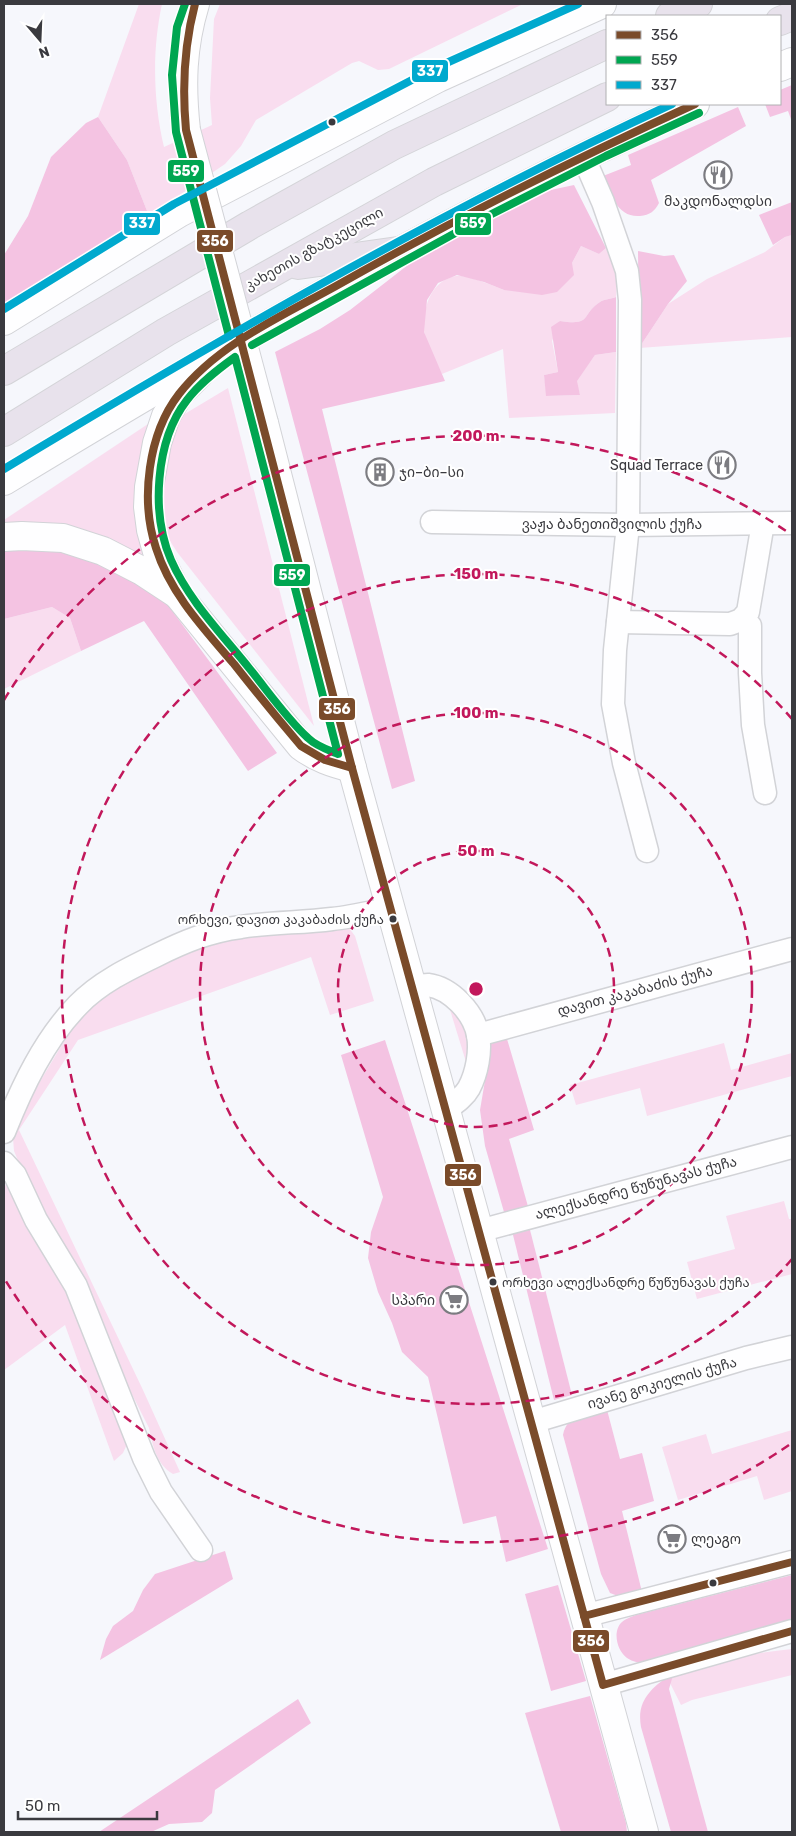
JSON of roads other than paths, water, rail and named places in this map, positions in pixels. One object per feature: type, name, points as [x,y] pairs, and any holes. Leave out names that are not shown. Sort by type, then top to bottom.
[{"type":"highway","points":[[672,15],[698,4]]},
{"type":"highway","points":[[4,371],[242,230],[394,145],[606,44]]},
{"type":"highway","name":"კახეთის გზატკეცილი","points":[[4,432],[166,332],[434,182],[606,97]]},
{"type":"highway","points":[[282,267],[398,251]]},
{"type":"street","points":[[195,4],[187,29],[182,76],[186,130],[264,423],[352,768],[392,908],[644,1832]]},
{"type":"street","points":[[4,321],[187,209],[438,78],[602,4]]},
{"type":"street","points":[[4,481],[118,411],[398,251],[583,156],[693,105]]},
{"type":"street","points":[[583,156],[603,202],[627,271],[630,300],[628,525],[618,622],[613,704],[616,725],[646,851]]},
{"type":"street","points":[[229,348],[179,394],[166,416],[152,465],[148,507],[151,530],[158,555],[178,595],[301,746],[316,757],[352,768]]},
{"type":"street","name":"ვაჟა ბანეთიშვილის ქუჩა","points":[[432,522],[628,525],[792,523]]},
{"type":"street","points":[[618,622],[722,624],[741,620],[748,612],[763,523]]},
{"type":"street","points":[[4,537],[63,538],[103,551],[142,571],[178,595]]},
{"type":"street","points":[[741,620],[750,626],[753,725],[765,793]]},
{"type":"street","points":[[4,1132],[33,1068],[78,1004],[102,985],[136,965],[205,934],[242,926],[334,919],[392,908]]},
{"type":"street","name":"დავით კაკაბაძის ქუჩა","points":[[478,1035],[792,949]]},
{"type":"street","points":[[413,987],[428,985],[444,990],[454,997],[474,1022],[478,1035],[477,1064],[471,1082],[461,1099],[447,1109]]},
{"type":"street","name":"ალექსანდრე წუწუნავას ქუჩა","points":[[479,1231],[792,1146]]},
{"type":"street","points":[[4,1163],[15,1175],[36,1220],[76,1286],[144,1458],[161,1492],[201,1550]]},
{"type":"street","name":"ივანე გოკიელის ქუჩა","points":[[532,1422],[746,1358],[792,1347]]},
{"type":"street","points":[[584,1616],[792,1562]]},
{"type":"street","points":[[603,1684],[792,1631]]},
{"type":"place","name":"მაკდონალდსი","points":[[718,175]]},
{"type":"place","name":"Squad Terrace","points":[[722,465]]},
{"type":"place","name":"ჯი–ბი–სი","points":[[380,472]]},
{"type":"place","name":"ორხევი, დავით კაკაბაძის ქუჩა","points":[[393,919]]},
{"type":"place","name":"ორხევი ალექსანდრე წუწუნავას ქუჩა","points":[[493,1282]]},
{"type":"place","name":"სპარი","points":[[454,1300]]},
{"type":"place","name":"ლეაგო","points":[[672,1539]]}]
